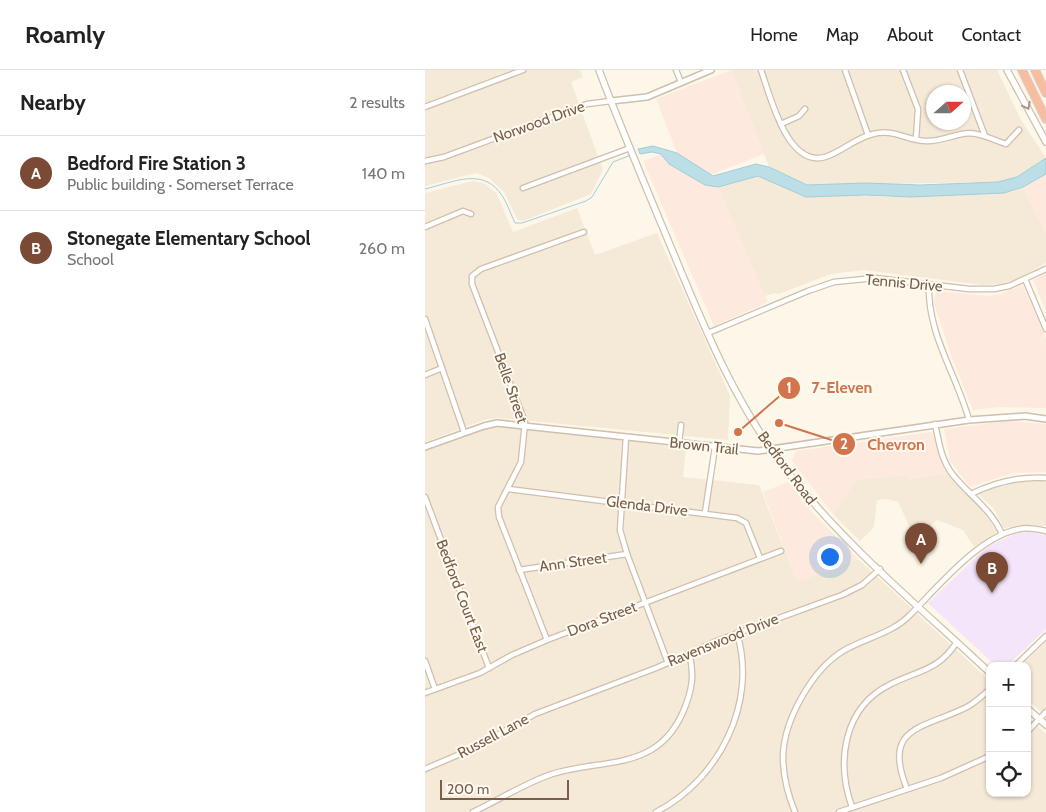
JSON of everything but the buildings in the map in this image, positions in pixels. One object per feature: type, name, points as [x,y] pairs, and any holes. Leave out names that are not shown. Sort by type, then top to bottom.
[{"type":"highway","points":[[1022,70],[1046,119]]},
{"type":"highway","points":[[1035,70],[1046,93]]},
{"type":"main road","name":"Bedford Road","points":[[599,70],[631,152],[708,333],[745,408],[772,450],[834,527],[986,669]]},
{"type":"main road","points":[[1007,70],[1046,142]]},
{"type":"main road","points":[[1031,712],[1046,725]]},
{"type":"street","points":[[425,107],[523,70]]},
{"type":"street","points":[[677,70],[681,82]]},
{"type":"street","name":"Norwood Drive","points":[[425,161],[444,157],[587,104],[647,97],[711,70]]},
{"type":"street","points":[[761,70],[781,124],[792,146],[803,153],[818,158],[833,154],[868,135],[889,132],[927,141],[970,133],[985,136],[1006,144],[1019,130]]},
{"type":"street","points":[[845,70],[868,135]]},
{"type":"street","points":[[903,70],[918,109],[916,139]]},
{"type":"street","points":[[960,70],[985,136]]},
{"type":"street","points":[[781,124],[799,116],[805,109]]},
{"type":"street","points":[[523,188],[631,152]]},
{"type":"street","points":[[425,227],[463,211],[471,214]]},
{"type":"street","name":"Belle Street","points":[[547,640],[498,512],[498,507],[521,462],[525,426],[472,284],[472,276],[481,269],[584,232]]},
{"type":"street","name":"Tennis Drive","points":[[708,333],[834,282],[875,278],[994,289],[1025,279],[1046,269]]},
{"type":"street","points":[[1025,279],[1046,329]]},
{"type":"street","points":[[929,284],[928,302],[934,329],[969,420]]},
{"type":"street","points":[[425,319],[464,432]]},
{"type":"street","points":[[425,375],[442,368]]},
{"type":"street","name":"Brown Trail","points":[[425,447],[464,432],[497,423],[758,451],[969,420],[1025,416],[1046,419]]},
{"type":"street","points":[[935,424],[943,458],[953,475],[992,515],[1002,534]]},
{"type":"street","points":[[679,443],[681,426]]},
{"type":"street","points":[[626,437],[620,530],[627,554],[668,663]]},
{"type":"street","points":[[705,513],[715,446]]},
{"type":"street","points":[[971,494],[1000,481],[1046,478]]},
{"type":"street","name":"Glenda Drive","points":[[508,489],[705,513],[742,520],[748,527],[760,558]]},
{"type":"street","name":"Bedford Court East","points":[[425,497],[427,508],[489,668]]},
{"type":"street","points":[[795,812],[783,765],[784,745],[802,697],[812,680],[837,655],[897,625],[971,556],[1002,534],[1027,528],[1046,530]]},
{"type":"street","name":"Dora Street","points":[[425,693],[489,668],[512,655],[547,640],[781,551]]},
{"type":"street","name":"Ann Street","points":[[519,570],[627,554]]},
{"type":"street","name":"Ravenswood Drive","points":[[561,703],[668,663],[737,633],[842,595],[862,585],[880,570]]},
{"type":"street","points":[[656,812],[685,795],[704,776],[712,765],[730,730],[741,692],[744,672],[742,648],[737,633]]},
{"type":"street","points":[[1019,662],[1046,636]]},
{"type":"street","points":[[852,807],[844,778],[843,751],[855,718],[871,698],[884,688],[942,661],[957,642]]},
{"type":"street","points":[[473,812],[555,773],[623,762],[652,749],[673,729],[690,696],[693,679],[689,653]]},
{"type":"street","points":[[425,661],[435,689]]},
{"type":"street","points":[[907,789],[898,760],[899,750],[905,736],[920,727],[967,708],[986,692]]},
{"type":"street","name":"Russell Lane","points":[[425,769],[474,748],[535,714],[561,703]]},
{"type":"street","points":[[1031,728],[1046,712]]},
{"type":"street","points":[[839,812],[941,778],[986,758]]},
{"type":"street","points":[[668,806],[671,812]]},
{"type":"shaded area","points":[[425,70],[580,70],[583,77],[571,82],[603,170],[591,194],[523,221],[517,219],[504,192],[489,178],[476,173],[425,186]]},
{"type":"shaded area","points":[[731,70],[997,70],[1021,120],[1046,158],[1017,177],[998,182],[807,185],[769,167]]},
{"type":"shaded area","points":[[731,70],[764,154],[710,175],[677,153],[656,99]]},
{"type":"shaded area","points":[[661,154],[669,164],[705,185],[718,187],[768,302],[714,326],[643,161]]},
{"type":"shaded area","points":[[1046,174],[1046,233],[1023,187]]},
{"type":"shaded area","points":[[754,176],[848,195],[887,197],[1011,192],[1023,187],[1046,233],[1046,263],[1018,279],[999,284],[983,285],[864,270],[831,274],[779,294],[774,293],[765,296],[718,187]]},
{"type":"shaded area","points":[[473,181],[484,183],[497,194],[513,232],[577,208],[595,255],[657,233],[730,396],[728,440],[500,418],[487,419],[425,442],[425,193]]},
{"type":"shaded area","points":[[1046,273],[1046,311],[1033,280]]},
{"type":"shaded area","points":[[1023,285],[1046,339],[1046,408],[999,407],[973,410],[952,358],[934,303],[935,295],[938,291],[989,296]]},
{"type":"shaded area","points":[[1008,421],[1046,424],[1046,472],[1012,473],[970,487],[950,461],[944,429]]},
{"type":"shaded area","points":[[499,426],[686,448],[683,477],[759,485],[797,582],[858,559],[986,677],[986,797],[1031,797],[1031,720],[1046,734],[1046,812],[425,812],[425,450],[481,429]]},
{"type":"shaded area","points":[[932,432],[947,473],[908,479],[905,475],[856,480],[833,514],[792,461],[796,451]]},
{"type":"shaded area","points":[[947,473],[981,507],[997,532],[974,547],[963,530],[937,520],[915,538],[898,502],[887,499],[877,500],[874,527],[860,541],[833,514],[856,480],[905,475],[909,479]]},
{"type":"shaded area","points":[[788,482],[808,508],[858,559],[797,582],[763,492]]},
{"type":"shaded area","points":[[1046,482],[1046,526],[1020,525],[1004,528],[994,509],[979,494],[1008,483]]},
{"type":"shaded area","points":[[1028,532],[1046,535],[1046,629],[1011,662],[992,662],[928,603],[987,547],[1015,534]]},
{"type":"shaded area","points":[[1046,640],[1046,716],[1031,703],[1031,662],[1026,662]]},
{"type":"water","points":[[653,146],[677,153],[713,176],[756,164],[769,167],[807,185],[866,183],[920,185],[998,182],[1017,177],[1046,158],[1046,174],[1023,187],[1004,193],[911,197],[865,195],[806,197],[758,176],[718,187],[705,185],[669,164],[661,154],[652,152],[640,154],[638,149]]},
{"type":"waterway","points":[[425,189],[457,180],[478,179],[487,182],[495,187],[503,197],[515,223],[522,223],[586,201],[592,197],[613,162],[631,155]]},
{"type":"place","name":"Chevron","points":[[779,423]]},
{"type":"place","name":"7-Eleven","points":[[738,432]]},
{"type":"place","name":"Bedford Fire Station 3","points":[[921,564]]},
{"type":"place","name":"Stonegate Elementary School","points":[[992,593]]}]
